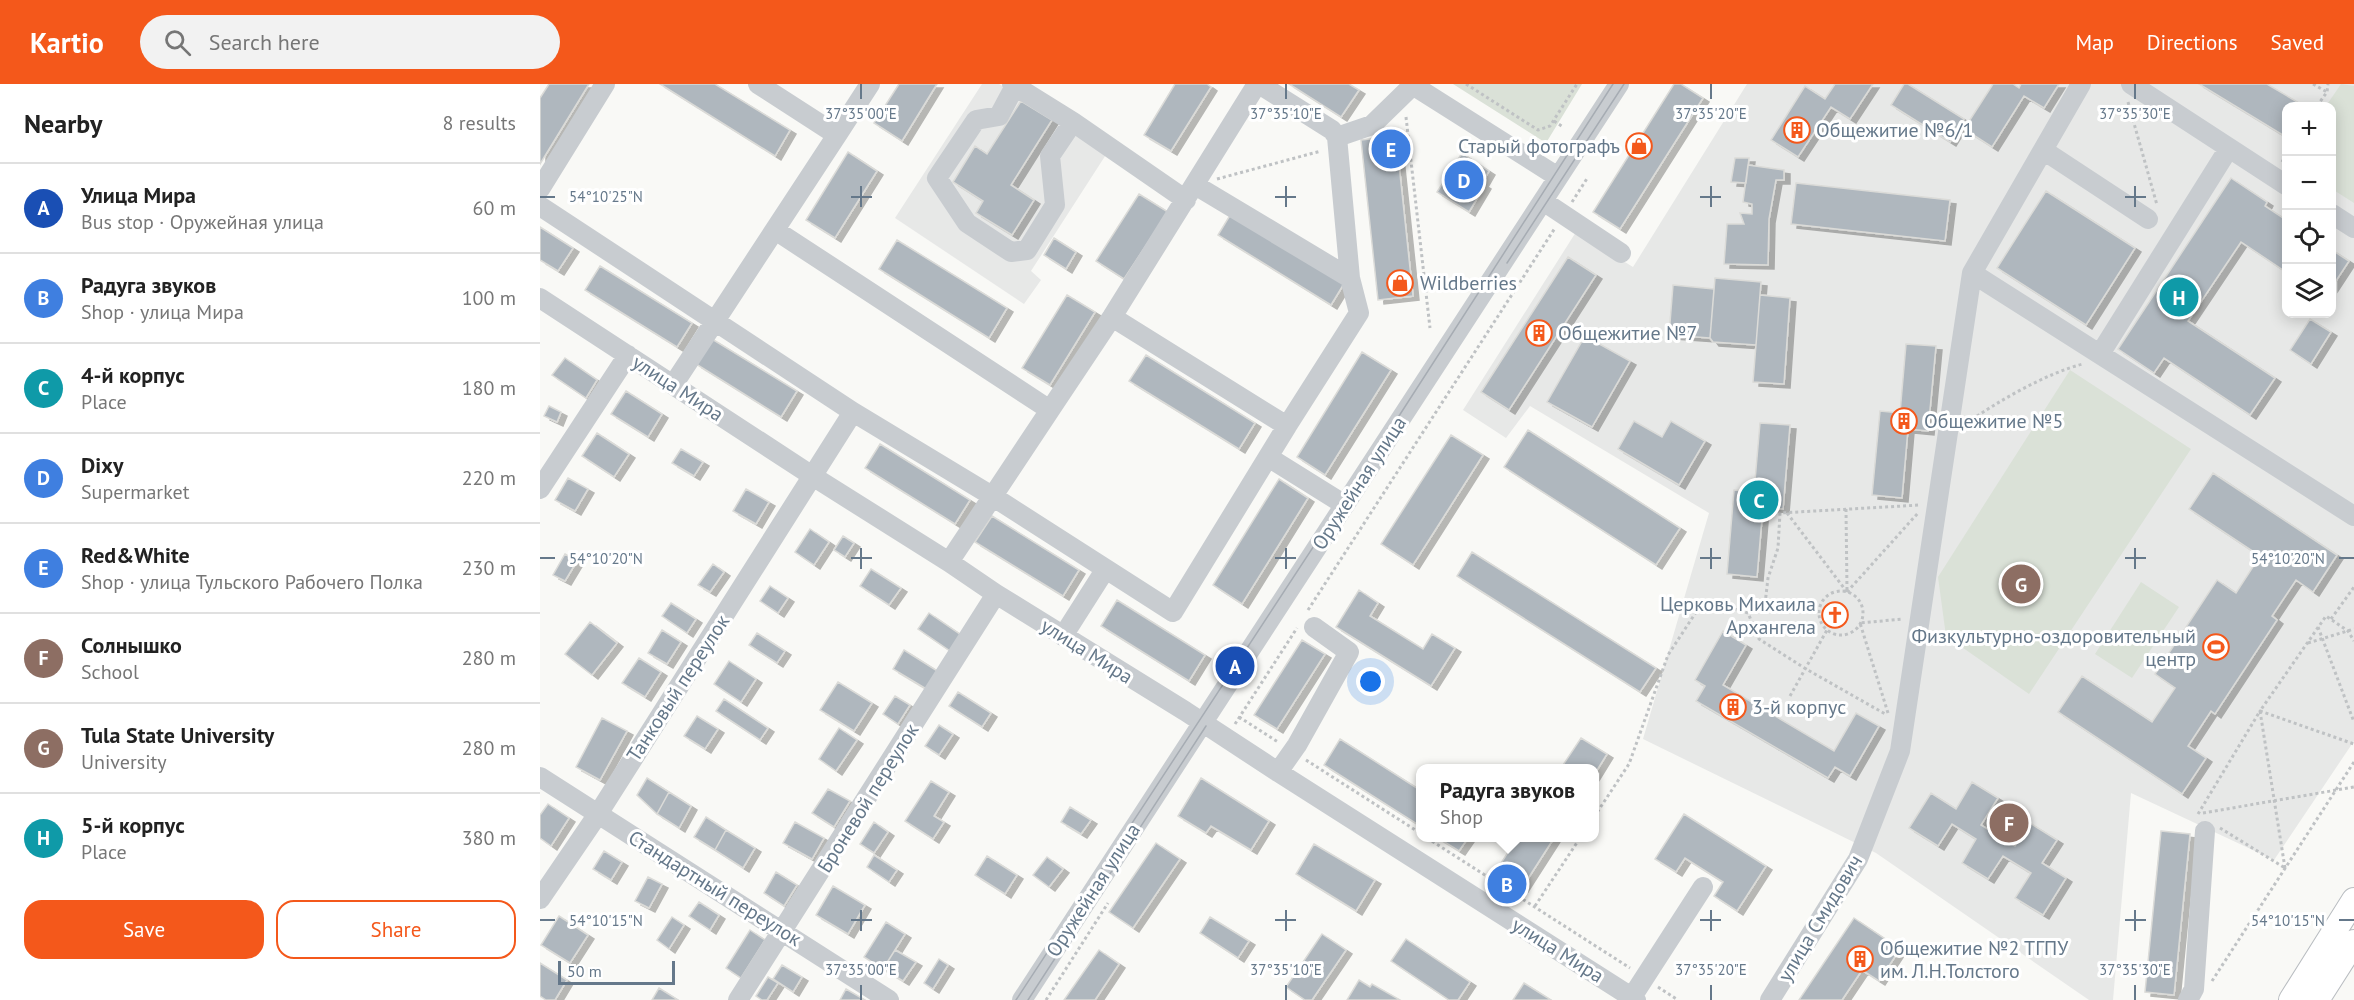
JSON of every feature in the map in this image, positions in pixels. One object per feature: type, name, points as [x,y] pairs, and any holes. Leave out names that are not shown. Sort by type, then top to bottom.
[{"type":"main road","points":[[2290,1000],[2354,900]]},
{"type":"main road","points":[[2317,1000],[2354,942]]},
{"type":"street","points":[[540,189],[605,84]]},
{"type":"street","points":[[758,84],[837,135]]},
{"type":"street","points":[[673,384],[870,84]]},
{"type":"street","points":[[540,206],[715,319],[853,412],[992,496],[1173,612],[1359,313],[1350,278],[1338,142],[1332,130],[1258,84],[1113,317],[992,496],[949,562]]},
{"type":"street","name":"Оружейная улица","points":[[1022,1000],[1618,84]]},
{"type":"street","points":[[2081,84],[1972,273],[2354,516]]},
{"type":"street","points":[[1338,142],[1372,125],[1412,85],[1558,177]]},
{"type":"street","points":[[1073,122],[1050,156],[1055,205],[1027,250],[1011,252],[967,223],[938,178],[975,120],[999,116],[1019,86],[1073,122],[1191,193],[1350,278]]},
{"type":"street","points":[[2128,90],[2229,148],[2282,182]]},
{"type":"street","points":[[2104,356],[2229,148]]},
{"type":"street","points":[[2043,150],[2153,215]]},
{"type":"street","points":[[1543,201],[1621,253]]},
{"type":"street","points":[[2336,217],[2354,228]]},
{"type":"street","points":[[775,230],[1050,410]]},
{"type":"street","name":"улица Смидович","points":[[1770,1000],[1858,859],[1900,751],[1972,273]]},
{"type":"street","name":"улица Мира","points":[[540,298],[813,477],[1634,999]]},
{"type":"street","points":[[1113,317],[1287,426]]},
{"type":"street","points":[[540,489],[628,355]]},
{"type":"street","name":"Танковый переулок","points":[[540,899],[598,814],[853,412]]},
{"type":"street","points":[[1268,458],[1345,505]]},
{"type":"street","points":[[1063,636],[1105,570]]},
{"type":"street","name":"Броневой переулок","points":[[738,1000],[996,594]]},
{"type":"street","points":[[1278,772],[1349,652],[1305,623]]},
{"type":"street","name":"Стандартный переулок","points":[[540,777],[889,1000]]},
{"type":"street","points":[[2188,1000],[2194,989],[2207,823]]},
{"type":"street","points":[[1634,999],[1644,978],[1703,886]]},
{"type":"path","points":[[1466,84],[1538,130],[1544,130],[1554,121],[1577,84]]},
{"type":"path","points":[[2313,84],[2326,92]]},
{"type":"path","points":[[2320,102],[2328,84]]},
{"type":"path","points":[[2128,90],[2153,215]]},
{"type":"path","points":[[1404,106],[1430,328]]},
{"type":"path","points":[[1554,121],[1563,127]]},
{"type":"path","points":[[1191,193],[1338,142]]},
{"type":"path","points":[[1416,830],[1239,717],[1305,623],[1588,177]]},
{"type":"path","points":[[1947,438],[1989,407],[2068,368],[2104,356]]},
{"type":"path","points":[[1765,604],[1768,578],[1778,548],[1780,513],[1925,505],[1847,592]]},
{"type":"path","points":[[1846,509],[1847,592]]},
{"type":"path","points":[[1787,513],[1847,592],[1861,604],[1860,623],[1845,634],[1838,634],[1827,630],[1819,618],[1820,604],[1828,594],[1847,592]]},
{"type":"path","points":[[2331,620],[2352,594],[2354,587]]},
{"type":"path","points":[[1599,809],[1629,764],[1668,655],[1704,600],[1748,613],[1765,604],[1819,611]]},
{"type":"path","points":[[1748,613],[1759,639],[1806,669],[1889,716]]},
{"type":"path","points":[[2207,823],[2260,711],[2326,616],[2348,631],[2354,641]]},
{"type":"path","points":[[1860,623],[1909,619],[1919,621]]},
{"type":"path","points":[[1860,623],[1891,723]]},
{"type":"path","points":[[2318,627],[2354,722]]},
{"type":"path","points":[[2306,644],[2354,629]]},
{"type":"path","points":[[1790,696],[1827,630]]},
{"type":"path","points":[[2260,711],[2354,744]]},
{"type":"path","points":[[2260,711],[2285,868]]},
{"type":"path","points":[[2212,981],[2354,762]]},
{"type":"path","points":[[2207,823],[2274,801],[2354,787]]},
{"type":"path","points":[[2207,823],[2285,868]]},
{"type":"path","points":[[1435,842],[1677,1000]]},
{"type":"path","points":[[1535,906],[1577,842]]},
{"type":"shaded area","points":[[982,84],[999,84],[1109,150],[1031,271],[1041,280],[1024,304],[895,218]]},
{"type":"shaded area","points":[[1453,84],[1582,84],[1546,143]]},
{"type":"shaded area","points":[[1747,84],[2354,84],[2354,741],[2274,860],[2131,793],[2113,1000],[2089,1000],[1876,853],[1643,739],[1709,513],[1530,406],[1506,438],[1463,410],[1576,232],[1633,267]]},
{"type":"shaded area","points":[[2341,84],[2354,86],[2354,203],[2336,192],[2336,102],[2329,102]]},
{"type":"shaded area","points":[[2070,370],[2191,449],[2029,694],[1946,636],[1938,577]]},
{"type":"shaded area","points":[[2141,582],[2179,607],[2132,678],[2095,654]]},
{"type":"building","points":[[549,84],[589,84],[540,164],[540,98]]},
{"type":"building","points":[[660,84],[715,84],[790,130],[775,156]]},
{"type":"building","points":[[899,84],[937,84],[902,141],[874,123]]},
{"type":"building","points":[[1175,84],[1207,84],[1211,87],[1171,151],[1144,135]]},
{"type":"building","points":[[1289,84],[1349,84],[1359,90],[1341,117]]},
{"type":"building","points":[[1674,84],[1681,84],[1703,98],[1620,229],[1593,212]]},
{"type":"building","name":"Общежитие №6/1","points":[[1835,84],[1873,84],[1850,119],[1831,107],[1798,157],[1771,140],[1805,86],[1825,99]]},
{"type":"building","points":[[1904,84],[1908,84],[1964,119],[1950,142],[1891,105]]},
{"type":"building","points":[[1993,84],[2013,84],[2019,88],[2021,84],[2059,84],[2044,108],[2024,96],[1992,147],[1964,129]]},
{"type":"building","points":[[2199,84],[2267,84],[2297,102],[2282,102],[2282,135]]},
{"type":"building","points":[[1021,101],[1052,120],[1011,185],[1034,200],[1012,235],[976,213],[983,201],[953,182],[975,146],[987,154]]},
{"type":"building","points":[[1396,136],[1413,296],[1378,300],[1361,140]]},
{"type":"building","points":[[848,152],[877,171],[835,238],[806,220]]},
{"type":"building","points":[[1462,153],[1489,171],[1482,183],[1485,185],[1469,212],[1437,192]]},
{"type":"building","points":[[1735,158],[1749,158],[1746,183],[1731,182]]},
{"type":"building","points":[[1748,165],[1784,170],[1784,180],[1776,180],[1769,219],[1768,265],[1724,264],[1727,224],[1744,224],[1740,213],[1752,214],[1752,204],[1743,202]]},
{"type":"building","points":[[2231,178],[2267,202],[2265,206],[2282,217],[2282,269],[2241,242],[2188,321],[2275,378],[2250,415],[2164,358],[2154,373],[2118,349]]},
{"type":"building","points":[[1796,183],[1950,200],[1945,241],[1791,224]]},
{"type":"building","points":[[2046,191],[2135,248],[2086,325],[1997,268]]},
{"type":"building","points":[[1139,194],[1168,212],[1124,279],[1096,261]]},
{"type":"building","points":[[1232,212],[1345,282],[1331,305],[1218,235]]},
{"type":"building","points":[[540,227],[573,248],[558,271],[540,260]]},
{"type":"building","points":[[1054,238],[1076,252],[1066,269],[1044,255]]},
{"type":"building","points":[[897,240],[1007,308],[989,338],[879,269]]},
{"type":"building","points":[[2336,253],[2349,261],[2336,281]]},
{"type":"building","name":"Общежитие №7","points":[[1568,257],[1596,275],[1509,410],[1481,392]]},
{"type":"building","points":[[600,266],[692,323],[677,347],[585,290]]},
{"type":"building","points":[[1715,278],[1761,282],[1756,345],[1713,342],[1710,338]]},
{"type":"building","points":[[1673,285],[1714,289],[1710,338],[1669,335]]},
{"type":"building","points":[[1067,295],[1095,312],[1050,385],[1022,368]]},
{"type":"building","points":[[1760,295],[1790,298],[1784,384],[1753,382]]},
{"type":"building","points":[[2310,319],[2331,332],[2311,364],[2290,350]]},
{"type":"building","points":[[1585,336],[1630,361],[1592,427],[1547,402]]},
{"type":"building","points":[[712,339],[797,391],[781,417],[696,364]]},
{"type":"building","name":"Общежитие №5","points":[[1906,344],[1936,346],[1928,431],[1908,429],[1902,498],[1872,495],[1880,411],[1900,413]]},
{"type":"building","points":[[1362,352],[1391,370],[1325,475],[1297,457]]},
{"type":"building","points":[[1146,355],[1255,423],[1239,449],[1129,381]]},
{"type":"building","points":[[565,358],[597,380],[586,398],[552,375]]},
{"type":"building","points":[[626,391],[662,414],[648,437],[611,414]]},
{"type":"building","points":[[549,406],[561,412],[557,422],[544,416]]},
{"type":"building","points":[[1634,421],[1662,437],[1671,421],[1705,441],[1679,485],[1618,449]]},
{"type":"building","points":[[1760,423],[1790,425],[1783,509],[1763,507],[1757,577],[1727,574],[1734,490],[1754,492]]},
{"type":"building","points":[[1528,430],[1680,528],[1656,565],[1504,467]]},
{"type":"building","points":[[597,433],[629,454],[614,477],[582,456]]},
{"type":"building","points":[[1451,435],[1483,455],[1413,565],[1381,544]]},
{"type":"building","points":[[880,444],[970,500],[955,524],[865,468]]},
{"type":"building","points":[[681,449],[703,462],[694,476],[672,463]]},
{"type":"building","name":"Физкультурно-оздоровительный центр","points":[[2213,473],[2337,555],[2313,592],[2296,580],[2272,616],[2277,620],[2215,714],[2211,711],[2188,746],[2206,758],[2182,794],[2058,712],[2082,676],[2152,722],[2175,688],[2155,674],[2217,580],[2236,593],[2260,556],[2189,509]]},
{"type":"building","points":[[568,478],[588,489],[575,511],[555,500]]},
{"type":"building","points":[[1279,479],[1308,498],[1242,604],[1213,585]]},
{"type":"building","points":[[746,489],[769,502],[756,524],[733,511]]},
{"type":"building","points":[[992,516],[1079,570],[1063,596],[975,542]]},
{"type":"building","points":[[810,529],[829,542],[814,565],[795,552]]},
{"type":"building","points":[[843,536],[854,543],[845,557],[834,550]]},
{"type":"building","points":[[1472,552],[1656,668],[1640,692],[1457,576]]},
{"type":"building","points":[[565,554],[577,561],[565,581],[553,575]]},
{"type":"building","points":[[713,564],[724,572],[710,592],[698,585]]},
{"type":"building","points":[[871,569],[901,588],[889,605],[860,586]]},
{"type":"building","points":[[770,586],[788,598],[778,613],[760,601]]},
{"type":"building","points":[[1359,590],[1378,603],[1370,616],[1423,649],[1432,634],[1455,648],[1431,686],[1336,627]]},
{"type":"building","points":[[1117,600],[1205,655],[1189,681],[1101,626]]},
{"type":"building","points":[[671,603],[696,619],[687,633],[662,616]]},
{"type":"building","points":[[929,613],[964,637],[953,653],[918,629]]},
{"type":"building","points":[[590,622],[617,643],[592,675],[565,654]]},
{"type":"building","points":[[662,630],[681,642],[667,664],[648,653]]},
{"type":"building","name":"3-й корпус","points":[[1723,631],[1746,645],[1723,685],[1834,751],[1856,713],[1879,726],[1850,776],[1835,767],[1828,778],[1696,701],[1705,686],[1695,680]]},
{"type":"building","points":[[757,633],[785,651],[777,663],[749,645]]},
{"type":"building","points":[[1302,640],[1325,654],[1277,729],[1254,715]]},
{"type":"building","points":[[904,650],[939,672],[928,690],[893,669]]},
{"type":"building","points":[[639,658],[661,672],[645,697],[622,683]]},
{"type":"building","points":[[729,661],[756,679],[741,702],[714,684]]},
{"type":"building","points":[[838,682],[872,703],[854,731],[820,710]]},
{"type":"building","points":[[958,692],[991,713],[982,727],[949,706]]},
{"type":"building","points":[[895,696],[910,705],[898,724],[883,714]]},
{"type":"building","points":[[724,699],[768,728],[760,740],[716,711]]},
{"type":"building","points":[[697,716],[718,729],[705,749],[684,736]]},
{"type":"building","points":[[602,718],[627,731],[600,780],[576,767]]},
{"type":"building","points":[[939,725],[953,734],[939,755],[925,746]]},
{"type":"building","points":[[839,728],[857,740],[836,771],[819,759]]},
{"type":"building","points":[[1581,738],[1607,754],[1599,767],[1599,764],[1564,764]]},
{"type":"building","points":[[1340,739],[1416,787],[1416,823],[1324,765]]},
{"type":"building","points":[[647,778],[669,792],[657,814],[637,795]]},
{"type":"building","points":[[1201,778],[1269,821],[1251,850],[1211,826],[1206,833],[1178,816]]},
{"type":"building","points":[[931,781],[949,792],[934,816],[944,822],[933,839],[905,821]]},
{"type":"building","points":[[1972,782],[1998,798],[1981,825],[2015,846],[2030,823],[2057,840],[2042,863],[2066,878],[2043,915],[2015,898],[2031,873],[2003,856],[1988,879],[1962,863],[1976,839],[1952,824],[1938,846],[1909,828],[1931,793],[1956,809]]},
{"type":"building","points":[[828,789],[850,801],[834,827],[812,813]]},
{"type":"building","points":[[669,792],[691,806],[679,828],[657,814]]},
{"type":"building","points":[[548,804],[569,818],[551,846],[540,838],[540,815]]},
{"type":"building","points":[[1070,807],[1091,820],[1081,834],[1061,822]]},
{"type":"building","points":[[1684,814],[1766,866],[1737,911],[1714,896],[1723,882],[1685,858],[1676,872],[1655,859]]},
{"type":"building","points":[[706,817],[726,830],[715,850],[694,837]]},
{"type":"building","points":[[795,822],[824,838],[812,859],[783,843]]},
{"type":"building","points":[[874,822],[888,832],[874,853],[860,844]]},
{"type":"building","points":[[726,830],[755,848],[743,868],[715,850]]},
{"type":"building","points":[[2161,831],[2190,834],[2174,995],[2145,992]]},
{"type":"building","points":[[1444,842],[1465,842],[1459,851]]},
{"type":"building","points":[[1514,842],[1551,842],[1522,888],[1496,871]]},
{"type":"building","points":[[1156,843],[1180,859],[1133,928],[1109,912]]},
{"type":"building","points":[[1314,844],[1375,880],[1356,911],[1296,874]]},
{"type":"building","points":[[604,851],[622,862],[611,880],[593,869]]},
{"type":"building","points":[[874,855],[897,870],[889,882],[867,867]]},
{"type":"building","points":[[987,856],[1017,875],[1005,894],[975,875]]},
{"type":"building","points":[[1047,857],[1063,869],[1049,887],[1033,875]]},
{"type":"building","points":[[776,872],[797,885],[784,906],[764,893]]},
{"type":"building","points":[[648,877],[662,884],[649,908],[635,901]]},
{"type":"building","points":[[833,886],[865,905],[848,934],[816,915]]},
{"type":"building","points":[[699,902],[719,915],[710,930],[689,916]]},
{"type":"building","points":[[559,916],[588,935],[570,963],[541,945]]},
{"type":"building","points":[[672,917],[684,925],[669,949],[657,940]]},
{"type":"building","points":[[1210,917],[1249,941],[1238,958],[1200,933]]},
{"type":"building","name":"Общежитие №2 ТГПУ им. Л.Н.Толстого","points":[[1854,918],[1900,949],[1879,981],[1862,970],[1842,1000],[1799,1000]]},
{"type":"building","points":[[886,922],[905,934],[883,969],[864,957]]},
{"type":"building","points":[[750,930],[765,940],[741,978],[726,968]]},
{"type":"building","points":[[1322,934],[1346,950],[1312,1000],[1305,1000],[1286,987]]},
{"type":"building","points":[[1406,939],[1470,982],[1458,1000],[1449,1000],[1391,961]]},
{"type":"building","points":[[895,950],[916,962],[903,981],[883,969]]},
{"type":"building","points":[[1099,950],[1119,964],[1095,1000],[1064,1000]]},
{"type":"building","points":[[939,959],[948,965],[933,989],[924,983]]},
{"type":"building","points":[[540,963],[567,980],[555,1000],[546,1000],[540,996]]},
{"type":"building","points":[[782,965],[802,977],[793,992],[773,979]]},
{"type":"building","points":[[768,977],[778,983],[767,1000],[762,1000],[756,996]]},
{"type":"building","points":[[1359,980],[1370,987],[1372,984],[1400,1000],[1347,1000]]},
{"type":"building","points":[[1524,983],[1551,1000],[1513,1000]]},
{"type":"building","points":[[659,988],[678,1000],[652,1000]]},
{"type":"building","points":[[846,989],[865,1000],[840,1000]]},
{"type":"tram line","points":[[1016,1000],[1388,433],[1613,84]]},
{"type":"tram line","points":[[1507,263],[1624,84]]},
{"type":"tram line","points":[[1028,1000],[1206,726]]},
{"type":"place","name":"Общежитие №6/1","points":[[1797,130]]},
{"type":"place","name":"Старый фотографъ","points":[[1639,146]]},
{"type":"place","name":"Red&White","points":[[1391,149]]},
{"type":"place","name":"Dixy","points":[[1464,180]]},
{"type":"place","name":"Wildberries","points":[[1400,283]]},
{"type":"place","name":"5-й корпус","points":[[2179,297]]},
{"type":"place","name":"Общежитие №7","points":[[1539,333]]},
{"type":"place","name":"Общежитие №5","points":[[1904,421]]},
{"type":"place","name":"4-й корпус","points":[[1759,500]]},
{"type":"place","name":"Tula State University","points":[[2021,584]]},
{"type":"place","name":"Церковь Михаила Архангела","points":[[1835,615]]},
{"type":"place","name":"Физкультурно-оздоровительный центр","points":[[2216,647]]},
{"type":"place","name":"Улица Мира","points":[[1235,666]]},
{"type":"place","name":"3-й корпус","points":[[1733,707]]},
{"type":"place","name":"Солнышко","points":[[2009,823]]},
{"type":"place","name":"Радуга звуков","points":[[1507,884]]},
{"type":"place","name":"Общежитие №2 ТГПУ им. Л.Н.Толстого","points":[[1860,959]]}]
